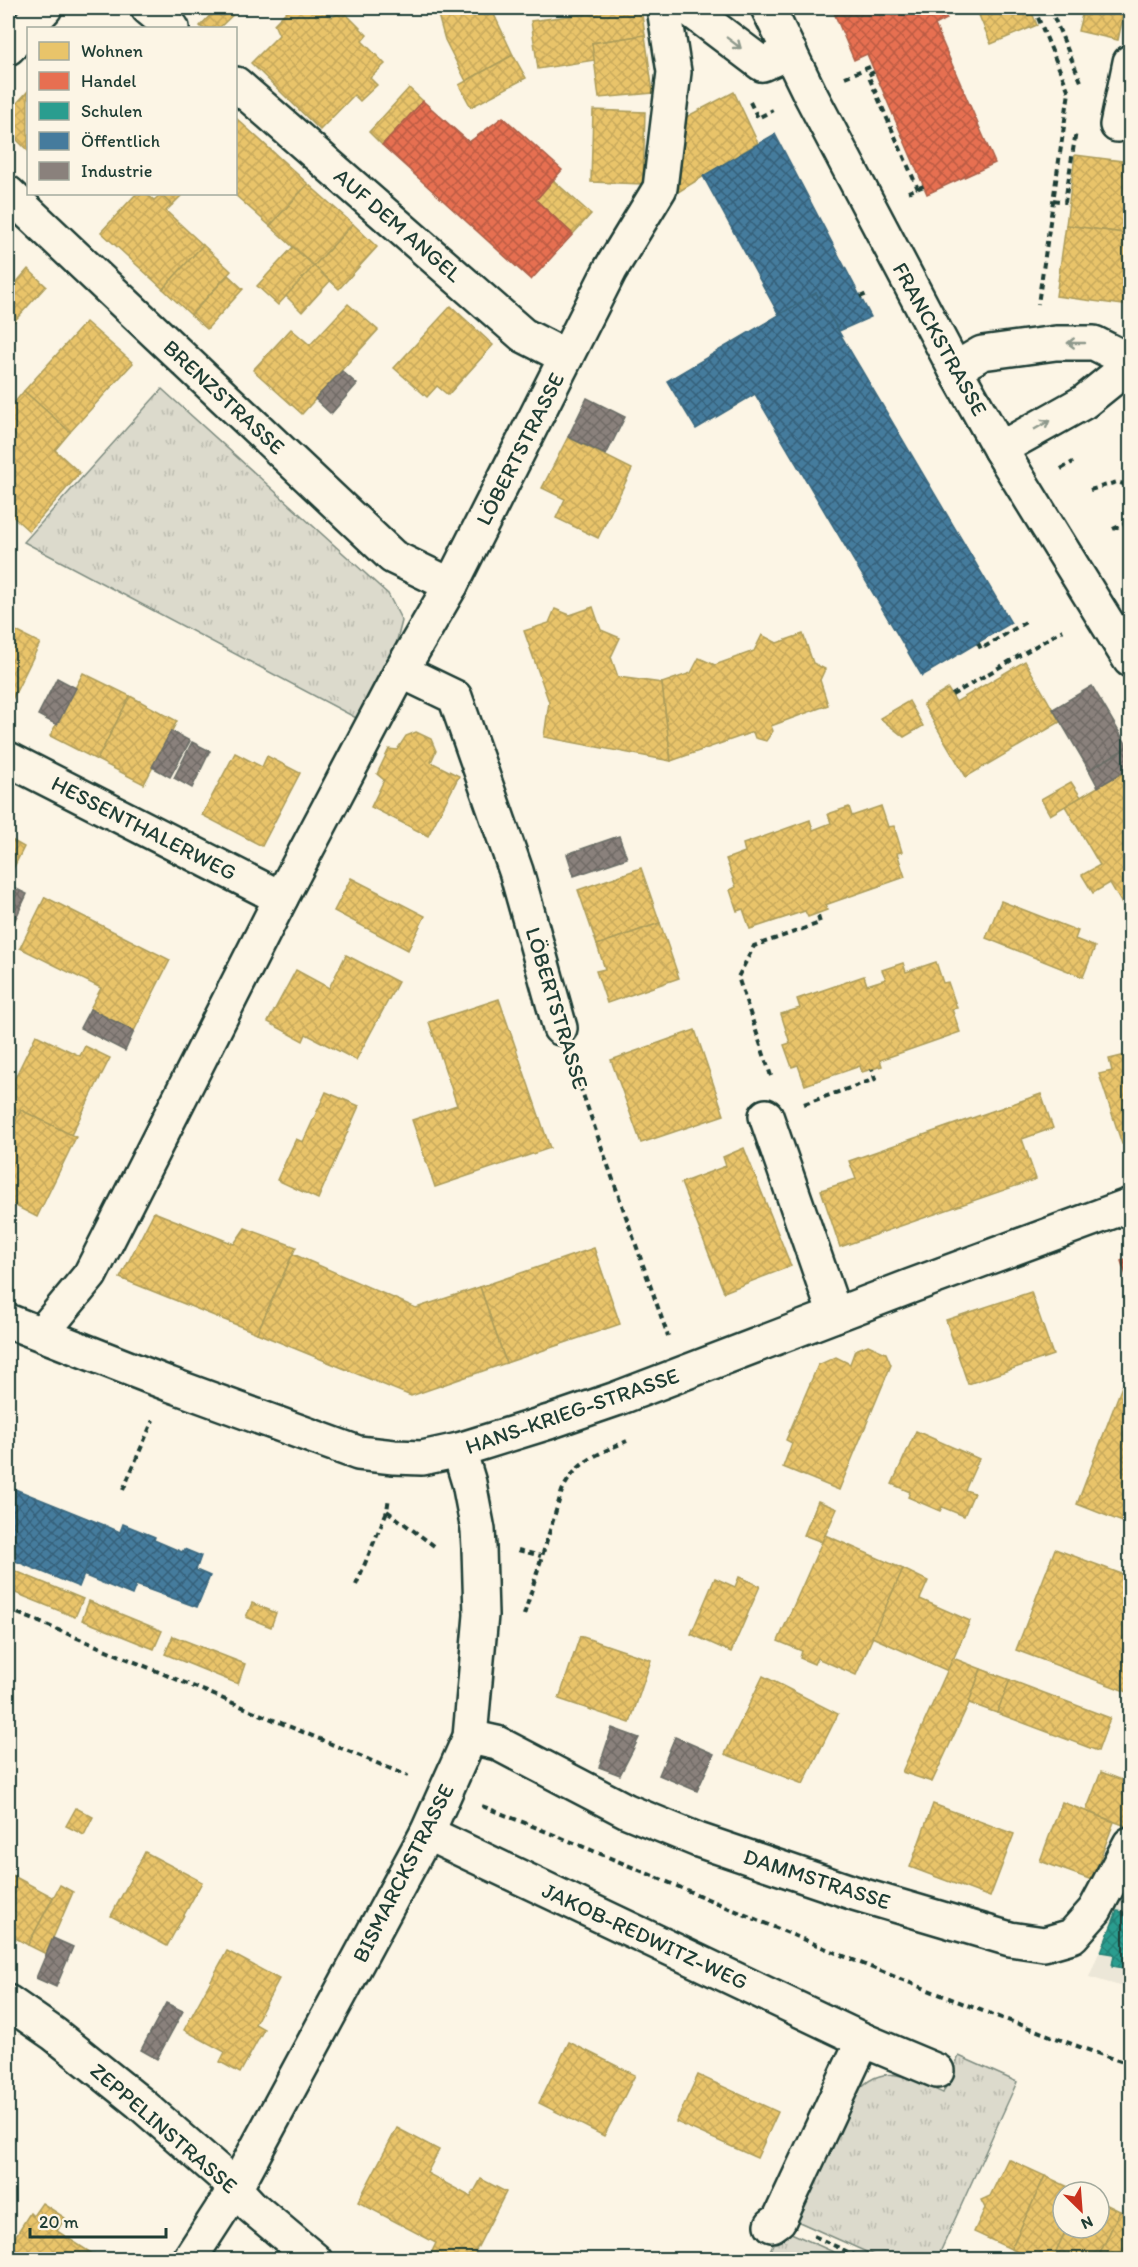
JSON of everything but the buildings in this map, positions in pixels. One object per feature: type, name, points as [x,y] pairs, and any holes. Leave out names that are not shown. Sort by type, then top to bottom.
[{"type":"street","points":[[27,27],[45,8]]},
{"type":"street","points":[[148,8],[171,27]]},
{"type":"street","name":"LÖBERTSTRASSE","points":[[42,1333],[90,1275],[281,898],[401,671],[450,585],[610,270],[660,188],[674,72],[664,8]]},
{"type":"street","points":[[688,8],[762,64],[789,52]]},
{"type":"street","name":"FRANCKSTRASSE","points":[[768,8],[954,369],[1000,449],[1131,660]]},
{"type":"street","points":[[8,48],[27,27]]},
{"type":"street","points":[[1117,125],[1131,62]]},
{"type":"street","name":"AUF DEM ANGEL","points":[[237,85],[523,335],[566,357]]},
{"type":"street","name":"BRENZSTRASSE","points":[[8,194],[393,557],[450,585]]},
{"type":"street","points":[[954,369],[982,352],[1056,343],[1094,343],[1131,363],[1084,402],[1000,449]]},
{"type":"street","name":"LÖBERTSTRASSE","points":[[401,671],[455,697],[516,871],[560,1028]]},
{"type":"street","name":"HESSENTHALERWEG","points":[[8,759],[281,898]]},
{"type":"street","points":[[775,1114],[835,1315]]},
{"type":"street","name":"HANS-KRIEG-STRASSE","points":[[8,1321],[169,1384],[358,1453],[394,1458],[422,1458],[459,1450],[549,1422],[1131,1204]]},
{"type":"street","name":"BISMARCKSTRASSE","points":[[189,2259],[235,2189],[427,1833],[470,1737],[481,1615],[479,1548],[469,1483],[459,1450]]},
{"type":"street","name":"DAMMSTRASSE","points":[[470,1737],[497,1743],[627,1811],[698,1840],[854,1893],[1010,1939],[1044,1944],[1072,1936],[1095,1910],[1131,1844]]},
{"type":"street","name":"JAKOB-REDWITZ-WEG","points":[[427,1833],[863,2040],[937,2071]]},
{"type":"street","name":"ZEPPELINSTRASSE","points":[[8,2002],[54,2034],[140,2103],[220,2173],[252,2207],[315,2259]]},
{"type":"street","points":[[776,2222],[863,2040]]},
{"type":"path","points":[[1034,8],[1069,92],[1037,304]]},
{"type":"path","points":[[1050,8],[1085,91]]},
{"type":"path","points":[[865,69],[872,66]]},
{"type":"path","points":[[874,72],[868,75],[881,106],[918,189],[924,186]]},
{"type":"path","points":[[1053,200],[1065,202],[1075,138]]},
{"type":"path","points":[[1090,490],[1117,482],[1131,486]]},
{"type":"path","points":[[1113,529],[1131,521]]},
{"type":"path","points":[[978,643],[981,649],[1029,620]]},
{"type":"path","points":[[952,695],[1056,634]]},
{"type":"path","points":[[817,914],[820,923],[754,946],[738,977],[775,1114],[875,1079],[872,1070]]},
{"type":"path","name":"LÖBERTSTRASSE","points":[[560,1028],[682,1374]]},
{"type":"path","points":[[123,1490],[169,1384]]},
{"type":"path","points":[[523,1620],[568,1478],[577,1467],[588,1460],[634,1438]]},
{"type":"path","points":[[356,1584],[387,1511],[394,1458]]},
{"type":"path","points":[[8,1609],[862,1964],[977,2009],[1131,2064]]},
{"type":"path","points":[[776,2222],[866,2259]]},
{"type":"shaded area","points":[[1130,1876],[1130,1989],[1089,1977]]},
{"type":"green space","points":[[162,389],[388,594],[402,621],[396,644],[358,719],[24,542]]},
{"type":"green space","points":[[959,2056],[1017,2082],[937,2259],[882,2259],[797,2221],[852,2098],[862,2086],[884,2075],[894,2075],[906,2077],[943,2093]]},
{"type":"green space","points":[[780,2228],[849,2259],[766,2260]]}]
